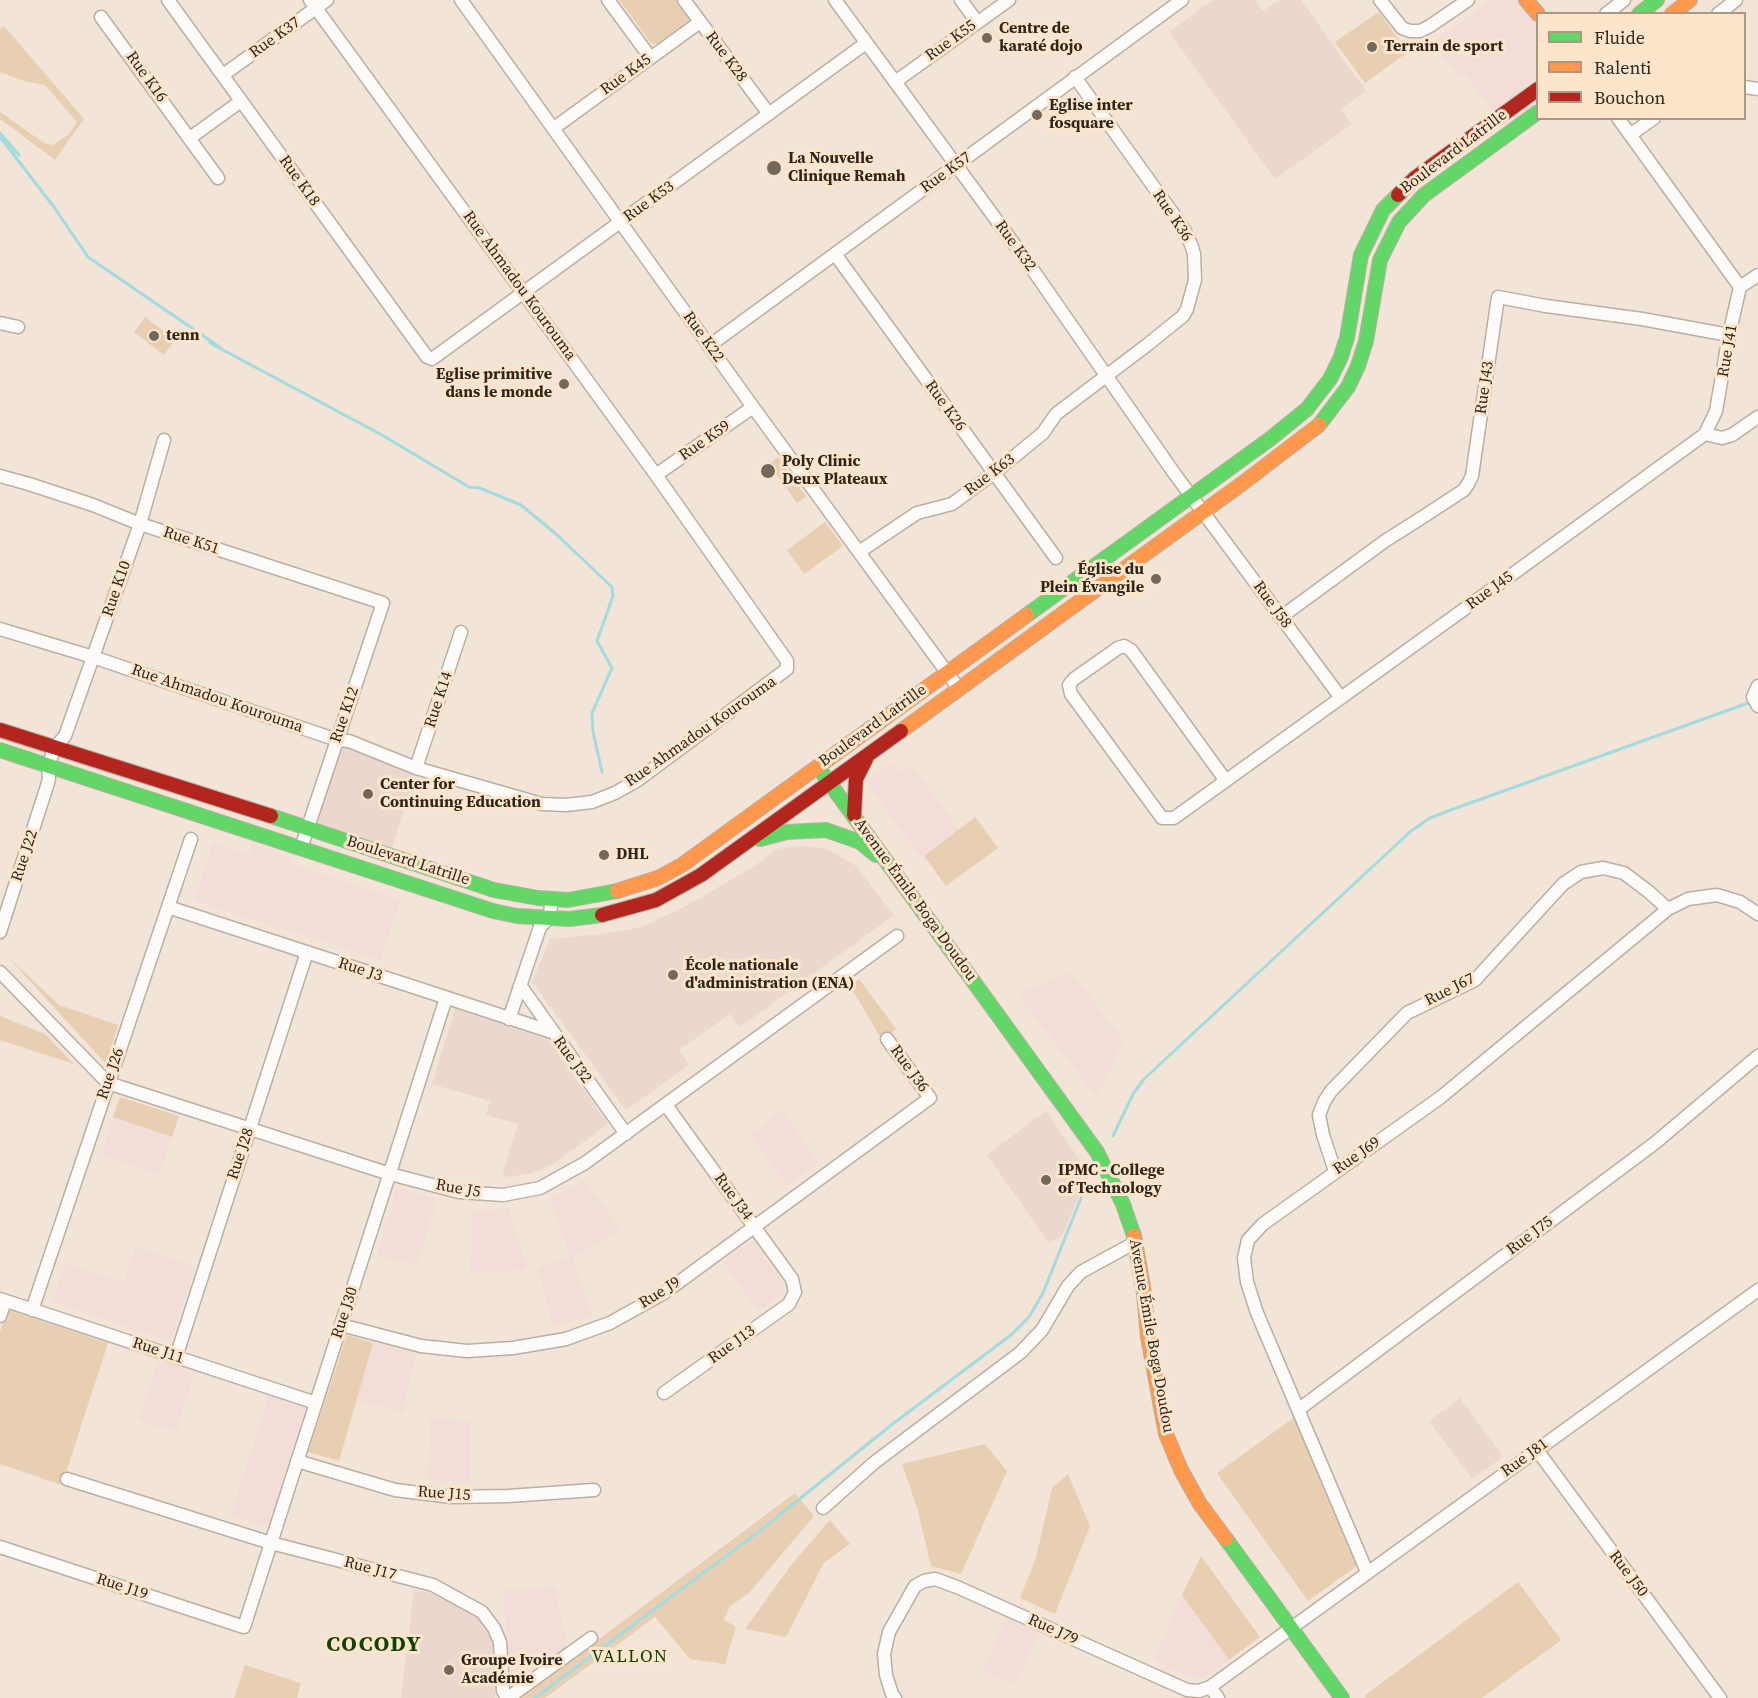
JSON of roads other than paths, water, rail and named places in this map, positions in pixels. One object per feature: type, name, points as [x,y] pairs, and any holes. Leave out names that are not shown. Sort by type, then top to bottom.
[{"type":"main road","points":[[1526,0],[1536,12]]},
{"type":"main road","points":[[1642,9],[1657,0]]},
{"type":"main road","points":[[1675,12],[1690,0]]},
{"type":"main road","name":"Boulevard Latrille","points":[[0,730],[494,890],[545,899],[568,900],[603,895],[658,878],[682,865],[1307,409],[1330,379],[1347,338],[1361,255],[1383,210],[1415,178],[1536,90]]},
{"type":"main road","name":"Boulevard Latrille","points":[[0,750],[52,772],[125,790],[493,911],[542,921],[604,915],[656,900],[701,874],[748,842],[1203,512],[1321,423],[1348,387],[1366,341],[1380,260],[1399,222],[1424,195],[1536,113]]},
{"type":"main road","points":[[854,815],[856,779],[869,755]]},
{"type":"main road","name":"Avenue Émile Boga Doudou","points":[[818,766],[1097,1152],[1123,1204],[1136,1242],[1148,1337],[1166,1434],[1181,1470],[1200,1504],[1293,1628],[1342,1698]]},
{"type":"main road","points":[[748,842],[786,832],[826,830],[860,842],[892,868]]},
{"type":"street","name":"Rue K18","points":[[168,0],[427,357],[432,359]]},
{"type":"street","name":"Rue K37","points":[[223,75],[313,4],[327,0]]},
{"type":"street","name":"Rue K22","points":[[461,0],[959,689]]},
{"type":"street","points":[[608,0],[650,57]]},
{"type":"street","name":"Rue K28","points":[[684,0],[769,114]]},
{"type":"street","name":"Rue K32","points":[[835,0],[1028,263],[1190,495]]},
{"type":"street","points":[[961,0],[977,22]]},
{"type":"street","name":"Rue K55","points":[[895,82],[1008,0]]},
{"type":"street","name":"Rue K57","points":[[709,346],[1182,0]]},
{"type":"street","points":[[1380,0],[1402,28],[1410,32],[1420,31],[1430,26],[1468,0]]},
{"type":"street","points":[[1609,12],[1624,0]]},
{"type":"street","points":[[1721,12],[1736,0]]},
{"type":"street","name":"Rue Ahmadou Kourouma","points":[[0,629],[93,657],[337,740],[349,741],[416,768],[542,804],[566,805],[592,802],[615,793],[638,780],[787,669],[787,661],[656,475],[313,4]]},
{"type":"street","name":"Rue K16","points":[[101,16],[218,177]]},
{"type":"street","name":"Rue K45","points":[[554,128],[700,22]]},
{"type":"street","name":"Rue K53","points":[[432,359],[866,43]]},
{"type":"street","name":"Rue K36","points":[[1075,77],[1184,230],[1194,254],[1195,280],[1183,316],[1106,375]]},
{"type":"street","points":[[190,138],[241,101]]},
{"type":"street","points":[[1619,120],[1740,287],[1758,274]]},
{"type":"street","points":[[1630,135],[1651,120]]},
{"type":"street","name":"Rue K26","points":[[835,254],[1056,558]]},
{"type":"street","name":"Rue J41","points":[[1705,434],[1716,411],[1740,287]]},
{"type":"street","name":"Rue J43","points":[[1281,617],[1385,540],[1464,490],[1472,476],[1498,297],[1729,335]]},
{"type":"street","points":[[0,323],[18,327]]},
{"type":"street","name":"Rue K63","points":[[859,552],[917,513],[952,504],[1037,438],[1056,414],[1106,375]]},
{"type":"street","name":"Rue K59","points":[[656,475],[753,407]]},
{"type":"street","points":[[1705,434],[1722,438],[1732,435],[1758,417]]},
{"type":"street","name":"Rue J45","points":[[1226,781],[1131,650],[1124,646],[1118,648],[1069,685],[1071,694],[1162,818],[1174,818],[1226,781],[1341,698],[1705,434]]},
{"type":"street","name":"Rue K10","points":[[65,736],[140,524],[164,440]]},
{"type":"street","name":"Rue K51","points":[[0,476],[29,483],[140,524],[383,603]]},
{"type":"street","name":"Rue J58","points":[[1190,495],[1341,698]]},
{"type":"street","name":"Rue K12","points":[[301,848],[383,603]]},
{"type":"street","name":"Rue K14","points":[[416,768],[461,632]]},
{"type":"street","points":[[1758,686],[1753,697],[1758,706]]},
{"type":"street","name":"Rue J22","points":[[0,932],[65,736]]},
{"type":"street","name":"Rue J26","points":[[32,1310],[191,838]]},
{"type":"street","name":"Rue J67","points":[[1335,1171],[1323,1136],[1319,1115],[1331,1091],[1407,1013],[1475,980],[1563,884],[1581,872],[1603,868],[1624,873],[1668,909]]},
{"type":"street","name":"Rue J69","points":[[1367,1572],[1257,1313],[1247,1282],[1244,1258],[1248,1240],[1263,1224],[1441,1097],[1668,909],[1688,899],[1717,895],[1740,902],[1758,914]]},
{"type":"street","points":[[508,1019],[542,921],[545,899]]},
{"type":"street","name":"Rue J3","points":[[168,907],[552,1032]]},
{"type":"street","name":"Rue J5","points":[[0,972],[108,1083],[390,1174],[459,1192],[502,1195],[522,1193],[559,1180],[626,1134],[897,936]]},
{"type":"street","name":"Rue J28","points":[[176,1357],[307,952]]},
{"type":"street","name":"Rue J32","points":[[520,985],[626,1134]]},
{"type":"street","name":"Rue J30","points":[[244,1628],[446,998]]},
{"type":"street","name":"Rue J36","points":[[887,1039],[930,1098]]},
{"type":"street","name":"Rue J75","points":[[1298,1410],[1655,1143],[1758,1056]]},
{"type":"street","name":"Rue J9","points":[[341,1325],[421,1346],[467,1351],[513,1348],[566,1339],[610,1323],[664,1293],[930,1098]]},
{"type":"street","name":"Rue J34","points":[[666,1105],[792,1279],[795,1292]]},
{"type":"street","points":[[823,1508],[875,1462],[1020,1353],[1042,1330],[1068,1286],[1081,1272],[1136,1242]]},
{"type":"street","name":"Rue J81","points":[[1293,1628],[1758,1290]]},
{"type":"street","name":"Rue J13","points":[[664,1394],[789,1304],[795,1292]]},
{"type":"street","points":[[0,1316],[3,1300]]},
{"type":"street","name":"Rue J11","points":[[3,1300],[316,1403]]},
{"type":"street","name":"Rue J50","points":[[1537,1449],[1720,1698]]},
{"type":"street","name":"Rue J15","points":[[297,1461],[395,1490],[452,1497],[594,1490]]},
{"type":"street","name":"Rue J17","points":[[67,1479],[271,1543],[433,1585],[482,1612],[494,1628],[500,1642],[503,1691],[506,1696],[512,1695],[591,1638]]},
{"type":"street","name":"Rue J19","points":[[0,1547],[244,1628]]},
{"type":"street","name":"Rue J79","points":[[895,1698],[886,1675],[884,1654],[889,1632],[915,1586],[924,1581],[935,1580],[965,1591],[1187,1690],[1210,1687]]},
{"type":"street","points":[[1218,1698],[1210,1687],[1293,1628]]},
{"type":"waterway","points":[[0,133],[19,155],[8,144]]},
{"type":"waterway","points":[[0,137],[54,207],[88,257],[221,348],[210,343],[382,435],[469,487],[480,488],[521,505],[556,534],[612,587],[613,596],[597,641],[612,668],[592,713],[593,732],[602,772]]},
{"type":"waterway","points":[[1113,1136],[1133,1094],[1144,1079],[1411,831],[1430,818],[1751,702]]},
{"type":"waterway","points":[[535,1698],[761,1530],[890,1426],[1011,1335],[1029,1317],[1043,1293],[1081,1198]]},
{"type":"place","name":"Centre de karaté dojo","points":[[987,38]]},
{"type":"place","name":"Terrain de sport","points":[[1372,47]]},
{"type":"place","name":"Eglise inter fosquare","points":[[1037,115]]},
{"type":"place","name":"La Nouvelle Clinique Remah","points":[[774,168]]},
{"type":"place","name":"tenn","points":[[154,336]]},
{"type":"place","name":"Eglise primitive dans le monde","points":[[564,384]]},
{"type":"place","name":"Poly Clinic Deux Plateaux","points":[[768,471]]},
{"type":"place","name":"Église du Plein Évangile","points":[[1156,579]]},
{"type":"place","name":"Center for Continuing Education","points":[[368,794]]},
{"type":"place","name":"DHL","points":[[604,855]]},
{"type":"place","name":"École nationale d'administration (ENA)","points":[[673,975]]},
{"type":"place","name":"IPMC - College of Technology","points":[[1046,1180]]},
{"type":"place","name":"Groupe Ivoire Académie","points":[[449,1670]]},
{"type":"district","name":"COCODY","points":[[374,1645]]},
{"type":"district","name":"VALLON","points":[[630,1657]]}]
